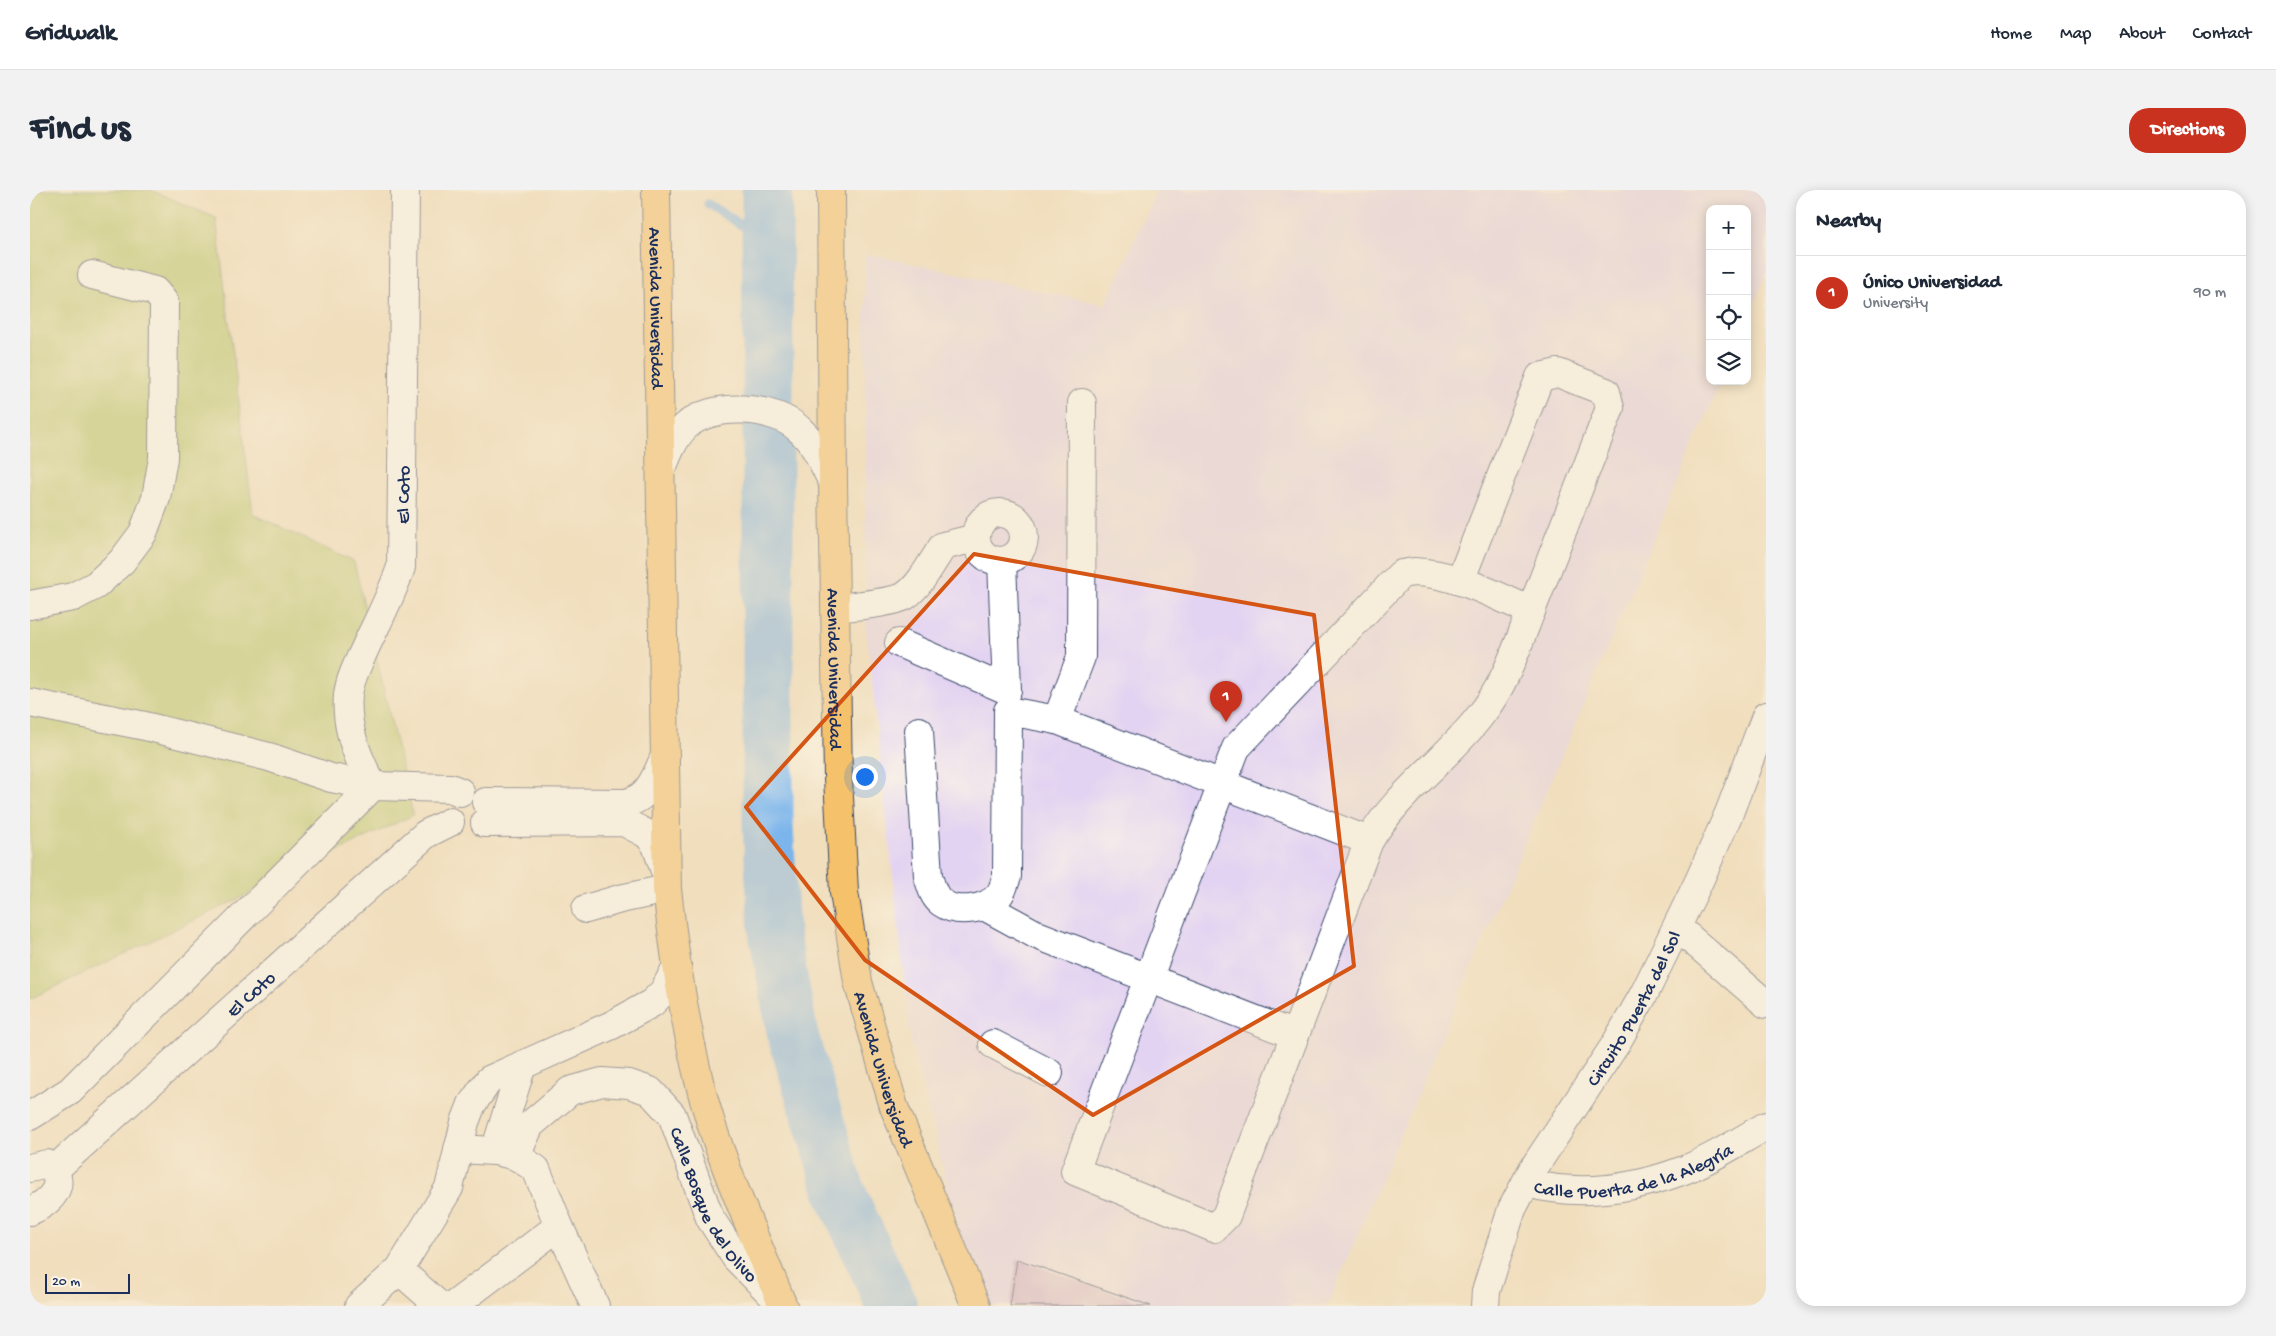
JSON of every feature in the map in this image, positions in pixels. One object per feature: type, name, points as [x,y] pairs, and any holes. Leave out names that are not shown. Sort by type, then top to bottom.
[{"type":"main road","name":"Avenida Universidad","points":[[656,190],[667,882],[677,966],[700,1081],[713,1126],[783,1306]]},
{"type":"main road","name":"Avenida Universidad","points":[[831,190],[838,778],[844,892],[858,982],[894,1107],[976,1306]]},
{"type":"street","name":"El Coto","points":[[373,786],[361,765],[354,746],[348,709],[348,693],[355,671],[401,567],[405,190]]},
{"type":"street","points":[[30,605],[73,597],[96,585],[122,561],[143,533],[156,498],[163,458],[164,302],[155,291],[92,275]]},
{"type":"street","points":[[1460,581],[1540,377],[1558,373],[1606,392],[1610,408],[1531,611],[1502,685],[1479,717],[1382,819],[1369,841],[1226,1216],[1214,1228],[1075,1171],[1236,748],[1401,574],[1431,572],[1460,581],[1531,611]]},
{"type":"street","points":[[1057,720],[1081,657],[1082,403]]},
{"type":"street","points":[[661,470],[671,446],[685,427],[704,415],[729,409],[757,411],[782,419],[800,429],[813,445],[833,483]]},
{"type":"street","points":[[998,512],[1008,513],[1016,518],[1022,526],[1025,535],[1024,545],[1019,553],[1011,559],[1002,562],[992,560],[984,555],[978,548],[976,538],[977,529],[982,520],[989,514],[998,512]]},
{"type":"street","points":[[836,608],[867,605],[904,596],[922,577],[942,546],[976,538]]},
{"type":"street","points":[[899,643],[1007,690],[1002,562]]},
{"type":"street","points":[[30,703],[145,726],[269,757],[331,778],[373,786],[450,788],[460,792]]},
{"type":"street","points":[[986,907],[1000,895],[1007,877],[1008,711],[1057,720],[1369,841]]},
{"type":"street","name":"Circuito Puerta del Sol","points":[[1482,1301],[1512,1209],[1526,1183],[1615,1045],[1644,994],[1729,813],[1766,716]]},
{"type":"street","points":[[919,731],[928,876],[932,891],[941,903],[952,907],[986,907],[1037,935],[1295,1035]]},
{"type":"street","points":[[486,813],[635,802],[644,796],[665,756]]},
{"type":"street","points":[[30,1116],[70,1091],[373,786]]},
{"type":"street","points":[[470,790],[480,794],[486,813],[477,830],[467,833],[456,830],[450,822],[447,810],[450,799],[460,792],[470,790]]},
{"type":"street","points":[[486,813],[624,822],[647,834],[656,845],[667,882],[586,909]]},
{"type":"street","name":"El Coto","points":[[42,1169],[426,834],[450,822]]},
{"type":"street","points":[[1677,927],[1766,1004]]},
{"type":"street","name":"Calle Bosque del Olivo","points":[[496,1154],[491,1104],[503,1084],[522,1065],[612,1025],[652,1003],[664,991],[677,966]]},
{"type":"street","points":[[994,1044],[1049,1073]]},
{"type":"street","name":"Calle Bosque del Olivo","points":[[359,1306],[399,1270],[448,1188],[496,1154],[544,1136],[558,1106],[570,1091],[602,1082],[629,1084],[650,1091],[672,1116],[710,1218],[736,1258],[783,1306]]},
{"type":"street","name":"Calle Puerta de la Alegría","points":[[1526,1183],[1552,1190],[1619,1188],[1644,1183],[1686,1169],[1766,1126]]},
{"type":"street","points":[[496,1154],[559,1226],[595,1306]]},
{"type":"street","points":[[30,1211],[46,1203],[57,1187],[58,1179],[42,1169]]},
{"type":"street","points":[[453,1306],[559,1226]]},
{"type":"street","points":[[399,1270],[440,1306]]},
{"type":"highlighted area","points":[[974,554],[1314,615],[1354,966],[1093,1115],[865,960],[746,807]]},
{"type":"shaded area","points":[[1156,190],[1766,190],[1766,275],[1751,310],[1751,205],[1706,205],[1706,385],[1719,385],[1330,1300],[1325,1306],[987,1306],[964,1251],[911,1042],[866,627],[865,254],[1106,305]]},
{"type":"green space","points":[[30,190],[151,190],[216,218],[253,514],[354,562],[413,815],[30,999]]},
{"type":"building","points":[[1017,1259],[1151,1306],[1010,1306]]},
{"type":"waterway","points":[[767,190],[768,397]]},
{"type":"waterway","points":[[708,204],[768,242]]},
{"type":"waterway","points":[[768,431],[768,826],[774,933],[793,1036],[840,1192],[892,1306]]},
{"type":"place","name":"Único Universidad","points":[[1226,722]]}]
